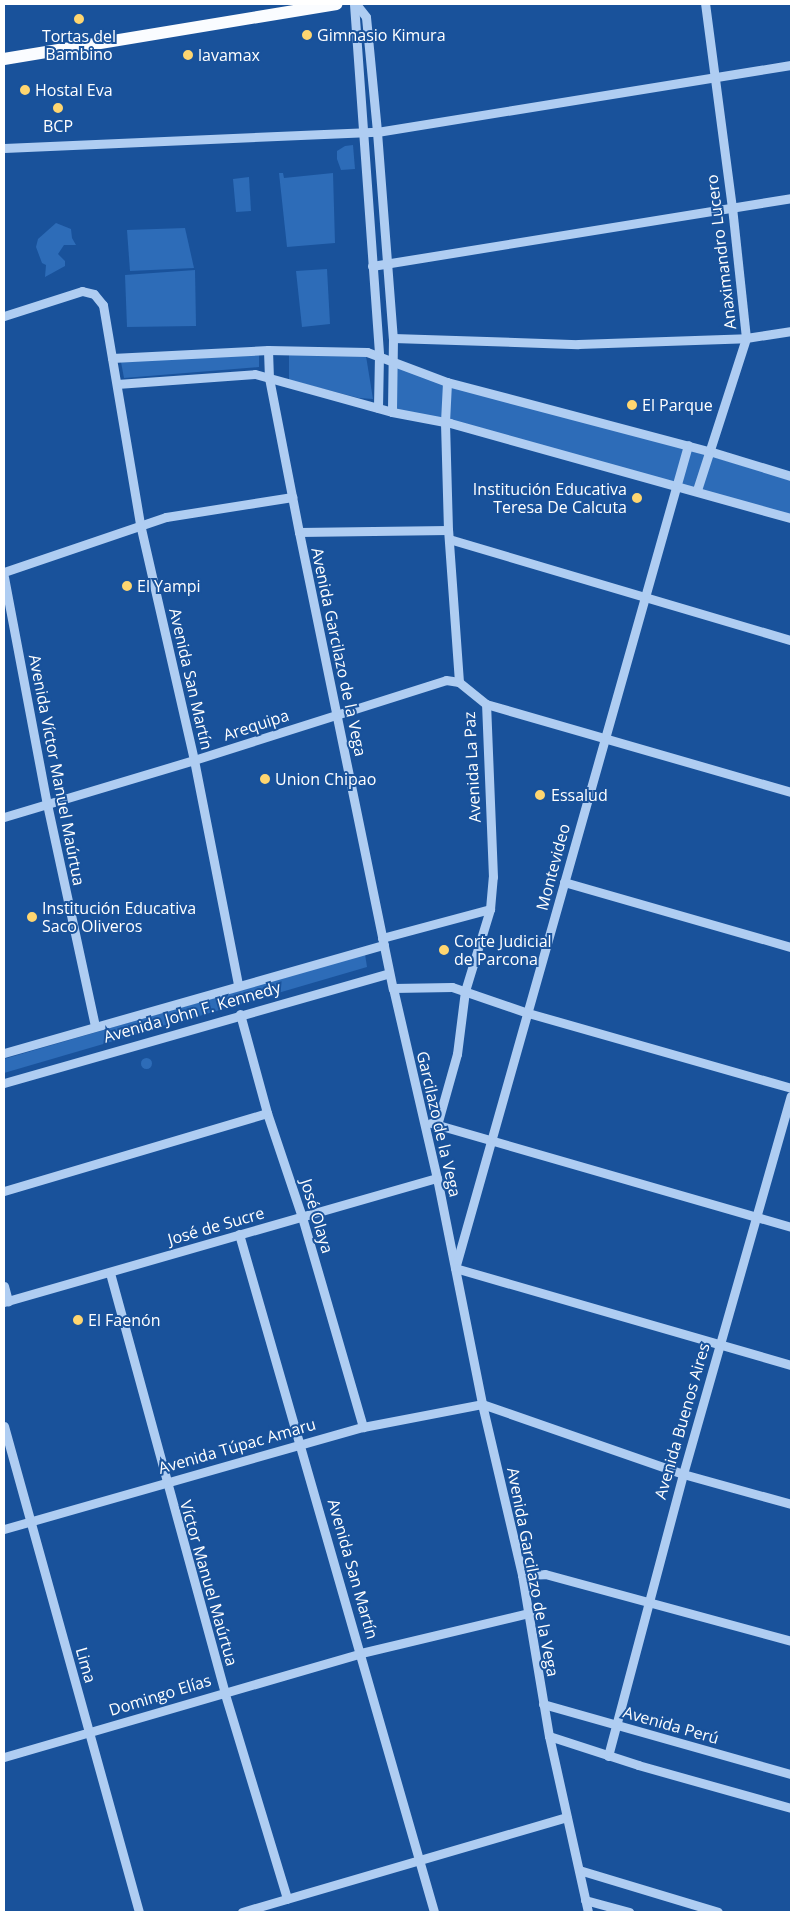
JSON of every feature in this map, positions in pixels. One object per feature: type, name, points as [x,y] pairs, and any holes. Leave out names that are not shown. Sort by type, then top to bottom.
[{"type":"main road","points":[[4,59],[336,4]]},
{"type":"street","points":[[355,4],[379,355],[378,408]]},
{"type":"street","points":[[355,4],[366,17],[377,132],[393,338],[392,412]]},
{"type":"street","name":"Anaximandro Lucero","points":[[697,490],[746,338],[732,208],[704,4]]},
{"type":"street","points":[[4,148],[377,132],[791,65]]},
{"type":"street","points":[[372,266],[791,198]]},
{"type":"street","name":"Avenida San Martín","points":[[4,316],[82,291],[94,294],[103,305],[140,524],[194,760],[238,985]]},
{"type":"street","points":[[393,338],[578,344],[746,338],[791,331]]},
{"type":"street","points":[[112,358],[268,350],[349,350],[368,352],[447,382],[688,445],[791,476]]},
{"type":"street","name":"Avenida Garcilazo de la Vega","points":[[268,350],[269,378],[292,497],[392,988]]},
{"type":"street","points":[[117,384],[255,374],[392,412],[445,422],[677,484],[791,518]]},
{"type":"street","points":[[447,382],[445,422],[449,535],[458,682]]},
{"type":"street","name":"Montevideo","points":[[455,1268],[528,1013],[603,738],[688,445]]},
{"type":"street","points":[[4,572],[140,524],[166,517],[292,497]]},
{"type":"street","points":[[299,532],[449,535],[644,597],[791,640]]},
{"type":"street","name":"Avenida Víctor Manuel Maúrtua","points":[[4,577],[47,804],[95,1026]]},
{"type":"street","name":"Arequipa","points":[[4,817],[194,760],[446,680],[458,682]]},
{"type":"street","name":"Avenida La Paz","points":[[437,1125],[457,1054],[465,991],[490,909],[493,877],[486,704],[458,682]]},
{"type":"street","points":[[486,704],[791,792]]},
{"type":"street","points":[[564,882],[791,947]]},
{"type":"street","name":"Avenida John F. Kennedy","points":[[4,1053],[490,909]]},
{"type":"street","name":"Avenida John F. Kennedy","points":[[4,1083],[240,1014],[390,973]]},
{"type":"street","points":[[392,988],[452,987],[528,1013],[791,1088]]},
{"type":"street","name":"Garcilazo de la Vega","points":[[392,988],[437,1178],[455,1268]]},
{"type":"street","name":"José Olaya","points":[[240,1014],[363,1427]]},
{"type":"street","name":"Avenida Buenos Aires","points":[[608,1756],[615,1724],[719,1344],[791,1096]]},
{"type":"street","points":[[4,1191],[268,1113]]},
{"type":"street","points":[[423,1119],[437,1125],[791,1227]]},
{"type":"street","name":"José de Sucre","points":[[6,1301],[110,1273],[437,1178]]},
{"type":"street","name":"Avenida San Martín","points":[[239,1234],[361,1652],[434,1912]]},
{"type":"street","points":[[455,1268],[791,1365]]},
{"type":"street","name":"Avenida Garcilazo de la Vega","points":[[455,1268],[482,1404],[522,1575],[549,1736],[588,1912]]},
{"type":"street","name":"Víctor Manuel Maúrtua","points":[[110,1273],[224,1692],[287,1899]]},
{"type":"street","points":[[4,1286],[6,1301]]},
{"type":"street","points":[[482,1404],[683,1474],[791,1504]]},
{"type":"street","name":"Avenida Túpac Amaru","points":[[4,1529],[363,1427],[482,1404]]},
{"type":"street","name":"Lima","points":[[4,1426],[139,1912]]},
{"type":"street","points":[[522,1575],[545,1574],[791,1641]]},
{"type":"street","name":"Domingo Elías","points":[[4,1757],[361,1652],[529,1613]]},
{"type":"street","name":"Avenida Perú","points":[[543,1704],[791,1774]]},
{"type":"street","points":[[549,1736],[608,1756],[791,1808]]},
{"type":"street","points":[[242,1912],[566,1817]]},
{"type":"street","points":[[579,1870],[708,1911],[718,1912]]},
{"type":"street","points":[[584,1900],[629,1912]]},
{"type":"shaded area","points":[[353,145],[355,169],[341,170],[337,159],[337,151],[345,146]]},
{"type":"shaded area","points":[[279,173],[283,173],[284,178],[333,173],[335,243],[287,247]]},
{"type":"shaded area","points":[[249,177],[251,211],[236,212],[233,179]]},
{"type":"shaded area","points":[[56,223],[71,229],[72,238],[76,245],[64,245],[58,254],[65,261],[65,266],[45,277],[46,265],[42,263],[36,247],[38,239]]},
{"type":"shaded area","points":[[185,228],[194,268],[130,271],[127,230]]},
{"type":"shaded area","points":[[327,269],[330,324],[302,327],[296,271]]},
{"type":"shaded area","points":[[195,270],[196,326],[127,327],[125,275]]},
{"type":"shaded area","points":[[259,354],[259,367],[124,378],[121,362]]},
{"type":"shaded area","points":[[289,354],[366,356],[373,399],[359,398],[289,380]]},
{"type":"shaded area","points":[[394,363],[791,480],[791,519],[392,412]]},
{"type":"shaded area","points":[[365,954],[367,967],[4,1073],[4,1059]]},
{"type":"shaded area","points":[[146,1057],[152,1063],[146,1069],[140,1063]]},
{"type":"place","name":"Tortas del Bambino","points":[[79,19]]},
{"type":"place","name":"Gimnasio Kimura","points":[[307,35]]},
{"type":"place","name":"lavamax","points":[[188,55]]},
{"type":"place","name":"Hostal Eva","points":[[25,90]]},
{"type":"place","name":"BCP","points":[[58,108]]},
{"type":"place","name":"El Parque","points":[[632,405]]},
{"type":"place","name":"Institución Educativa Teresa De Calcuta","points":[[637,498]]},
{"type":"place","name":"El Yampi","points":[[127,586]]},
{"type":"place","name":"Union Chipao","points":[[265,779]]},
{"type":"place","name":"Essalud","points":[[540,795]]},
{"type":"place","name":"Institución Educativa Saco Oliveros","points":[[32,917]]},
{"type":"place","name":"Corte Judicial de Parcona","points":[[444,950]]},
{"type":"place","name":"El Faenón","points":[[78,1320]]}]
